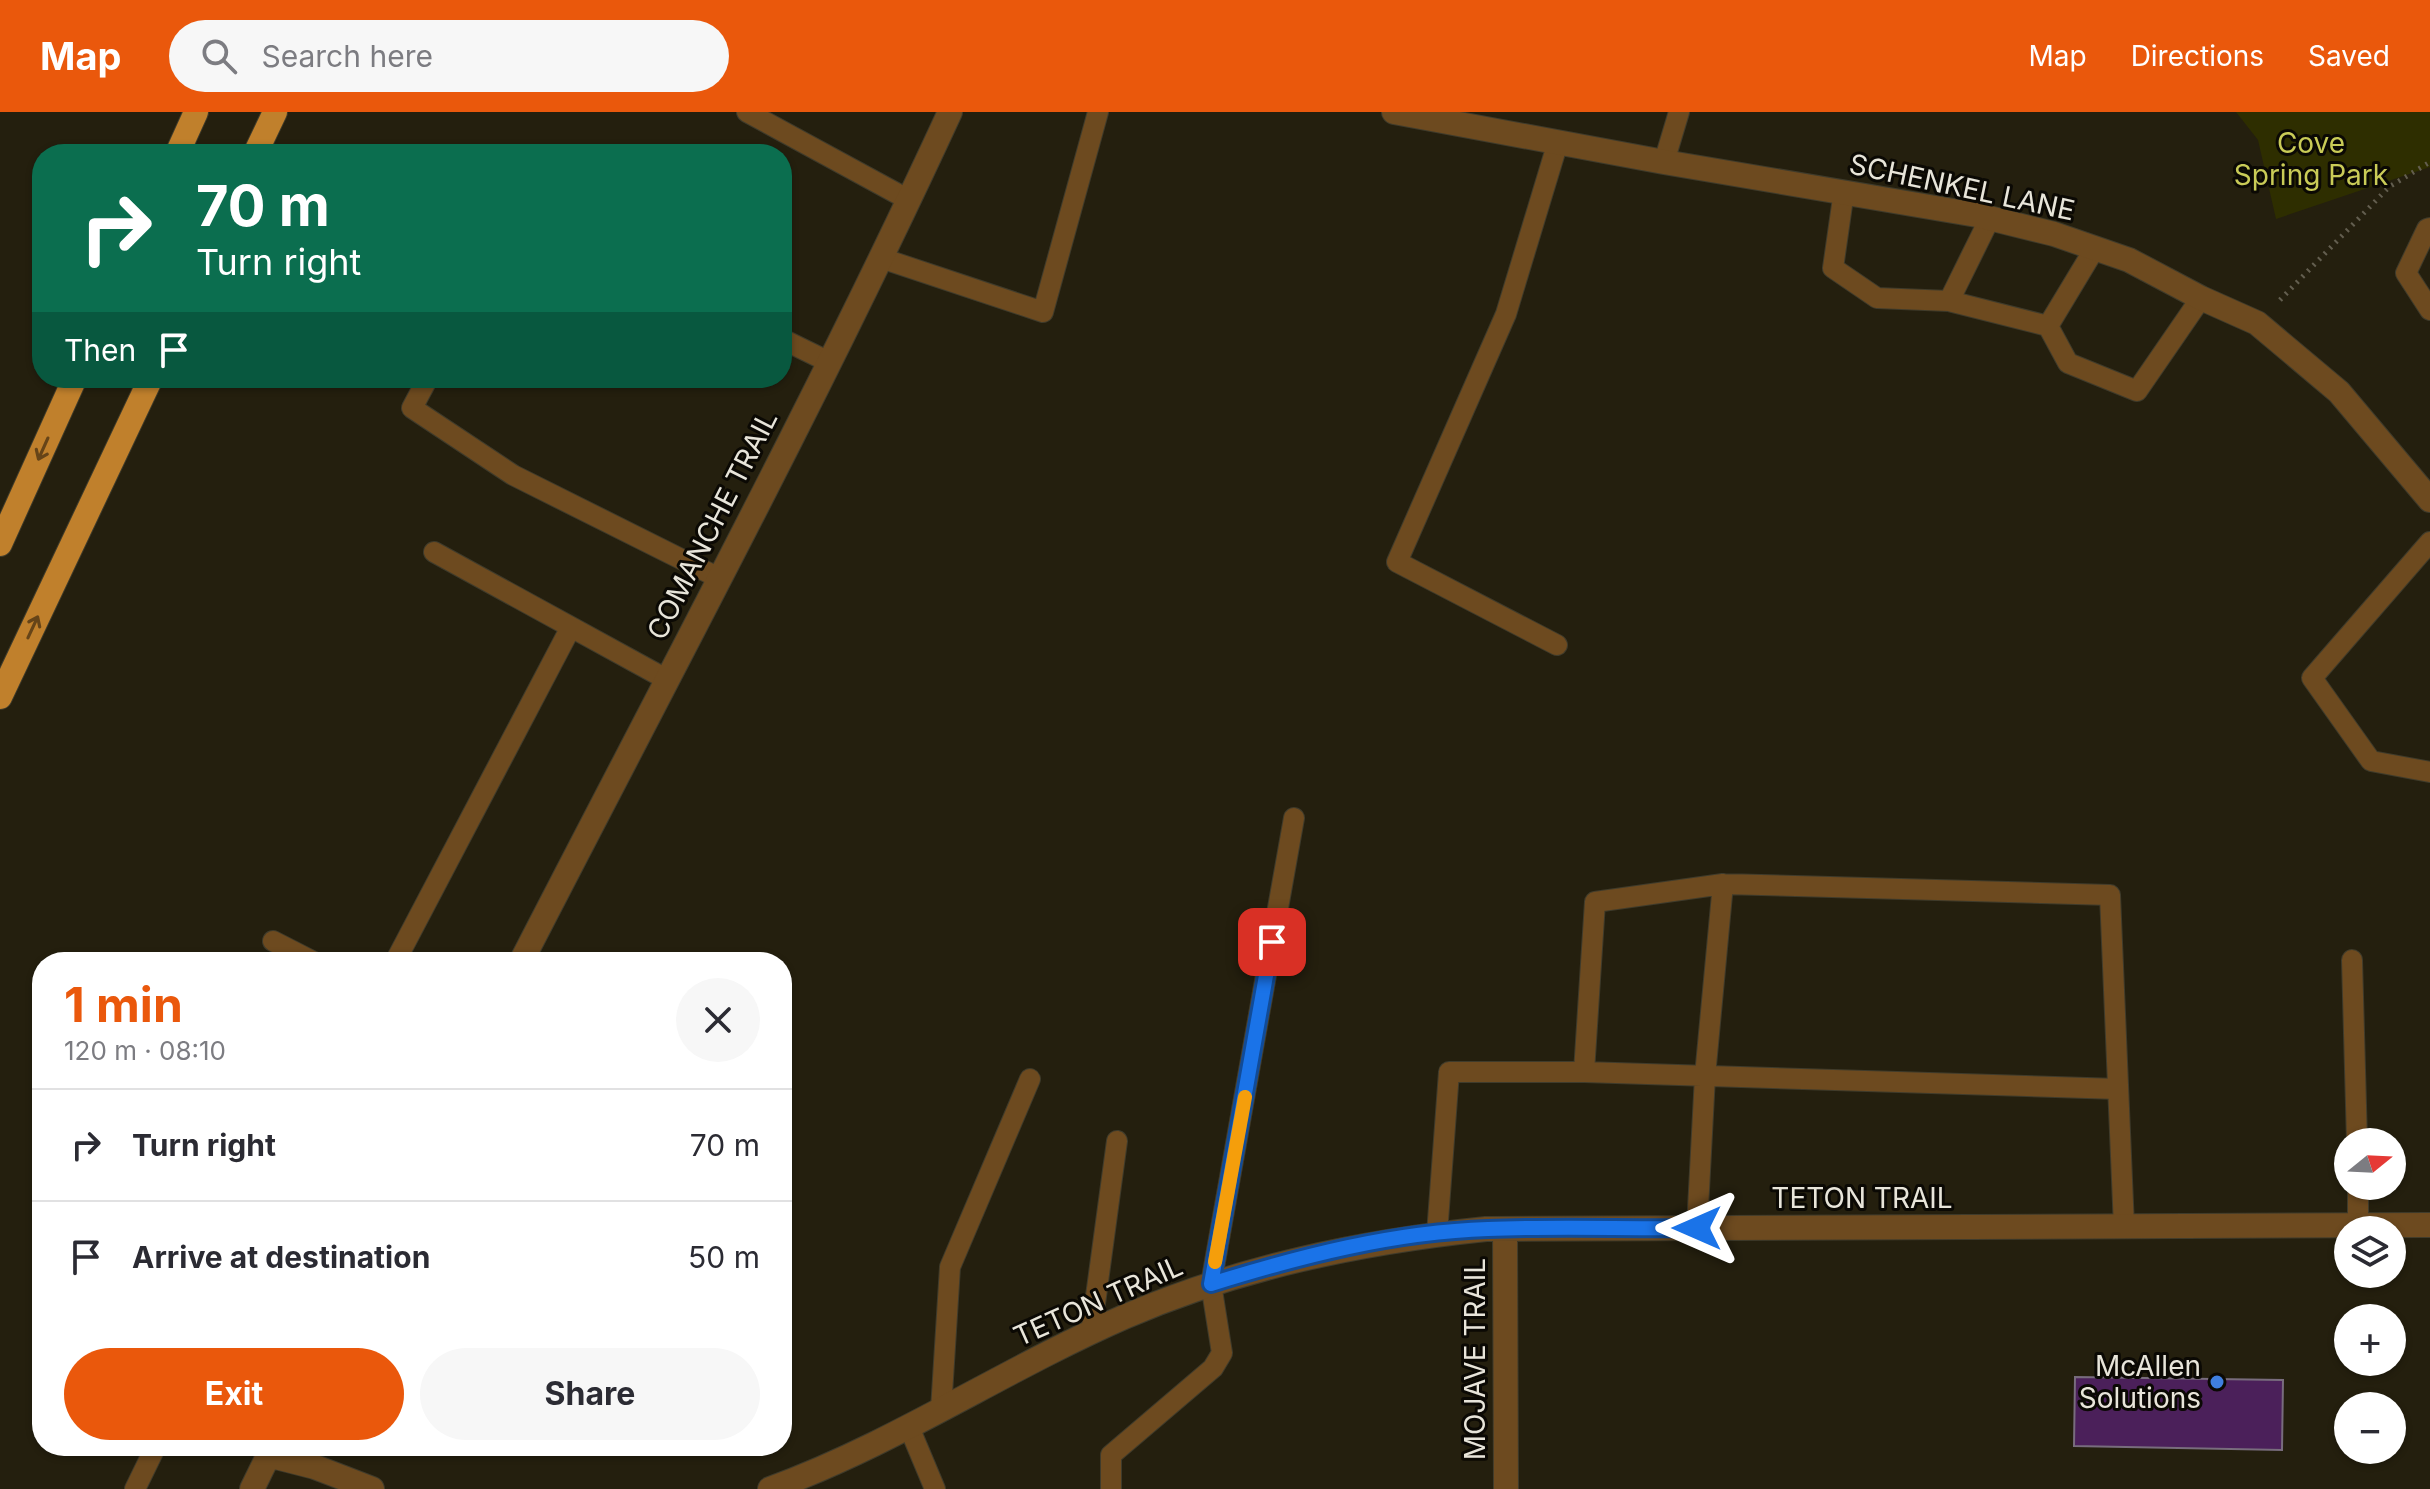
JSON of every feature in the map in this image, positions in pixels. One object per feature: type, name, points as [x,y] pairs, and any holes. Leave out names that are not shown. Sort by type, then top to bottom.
[{"type":"highway","points":[[182,144],[196,112]]},
{"type":"highway","points":[[260,144],[275,112]]},
{"type":"highway","points":[[0,544],[70,388]]},
{"type":"highway","points":[[0,697],[146,388]]},
{"type":"street","name":"COMANCHE TRAIL","points":[[526,952],[829,362],[950,112]]},
{"type":"street","name":"SCHENKEL LANE","points":[[1394,112],[1990,218],[2054,234],[2129,260],[2257,323],[2339,392],[2430,500]]},
{"type":"street","name":"TETON TRAIL","points":[[770,1489],[856,1454],[1124,1317],[1211,1284],[1339,1249],[1437,1234],[1505,1229],[2334,1225]]},
{"type":"street","name":"TETON TRAIL","points":[[2406,1225],[2430,1225]]},
{"type":"street","name":"MOJAVE TRAIL","points":[[1505,1229],[1506,1489]]},
{"type":"street","points":[[252,1489],[268,1456]]},
{"type":"street","points":[[285,1456],[372,1489]]},
{"type":"lane","points":[[747,112],[909,200]]},
{"type":"lane","points":[[881,258],[1043,312],[1098,112]]},
{"type":"lane","points":[[1664,162],[1679,112]]},
{"type":"lane","points":[[1557,645],[1397,562],[1506,314],[1558,142]]},
{"type":"lane","points":[[1844,191],[1833,268],[1877,298],[1949,301],[2048,326],[2068,363],[2137,391],[2201,298]]},
{"type":"lane","points":[[1949,301],[1990,218]]},
{"type":"lane","points":[[2430,228],[2406,273],[2430,310]]},
{"type":"lane","points":[[2048,326],[2095,248]]},
{"type":"lane","points":[[792,344],[829,362]]},
{"type":"lane","points":[[423,388],[412,408],[513,475],[719,578]]},
{"type":"lane","points":[[2430,542],[2312,678],[2371,761],[2430,772]]},
{"type":"lane","points":[[434,552],[666,679]]},
{"type":"lane","points":[[400,952],[571,627]]},
{"type":"lane","points":[[1111,1489],[1111,1455],[1213,1368],[1222,1353],[1211,1284],[1294,818]]},
{"type":"lane","points":[[1697,1228],[1705,1076],[1723,884]]},
{"type":"lane","points":[[1584,1072],[1595,902],[1723,884],[2110,895],[2124,1227]]},
{"type":"lane","points":[[273,941],[294,952]]},
{"type":"lane","points":[[2352,960],[2357,1128]]},
{"type":"lane","points":[[1437,1234],[1449,1072],[1584,1072],[2118,1089]]},
{"type":"lane","points":[[941,1410],[950,1267],[1030,1079]]},
{"type":"lane","points":[[1091,1333],[1117,1141]]},
{"type":"lane","points":[[909,1427],[935,1489]]},
{"type":"lane","points":[[135,1489],[151,1456]]},
{"type":"path","points":[[2257,323],[2389,187],[2430,162]]},
{"type":"green space","name":"Cove Spring Park","points":[[2236,112],[2430,112],[2430,167],[2276,219],[2258,140]]},
{"type":"building","points":[[2075,1377],[2283,1380],[2282,1450],[2074,1446]]},
{"type":"slow traffic","points":[[1215,1262],[1245,1097]]},
{"type":"place","name":"McAllen Solutions","points":[[2217,1382]]},
{"type":"route","points":[[1272,942],[1211,1284],[1339,1249],[1437,1234],[1486,1229],[1697,1228]]}]
